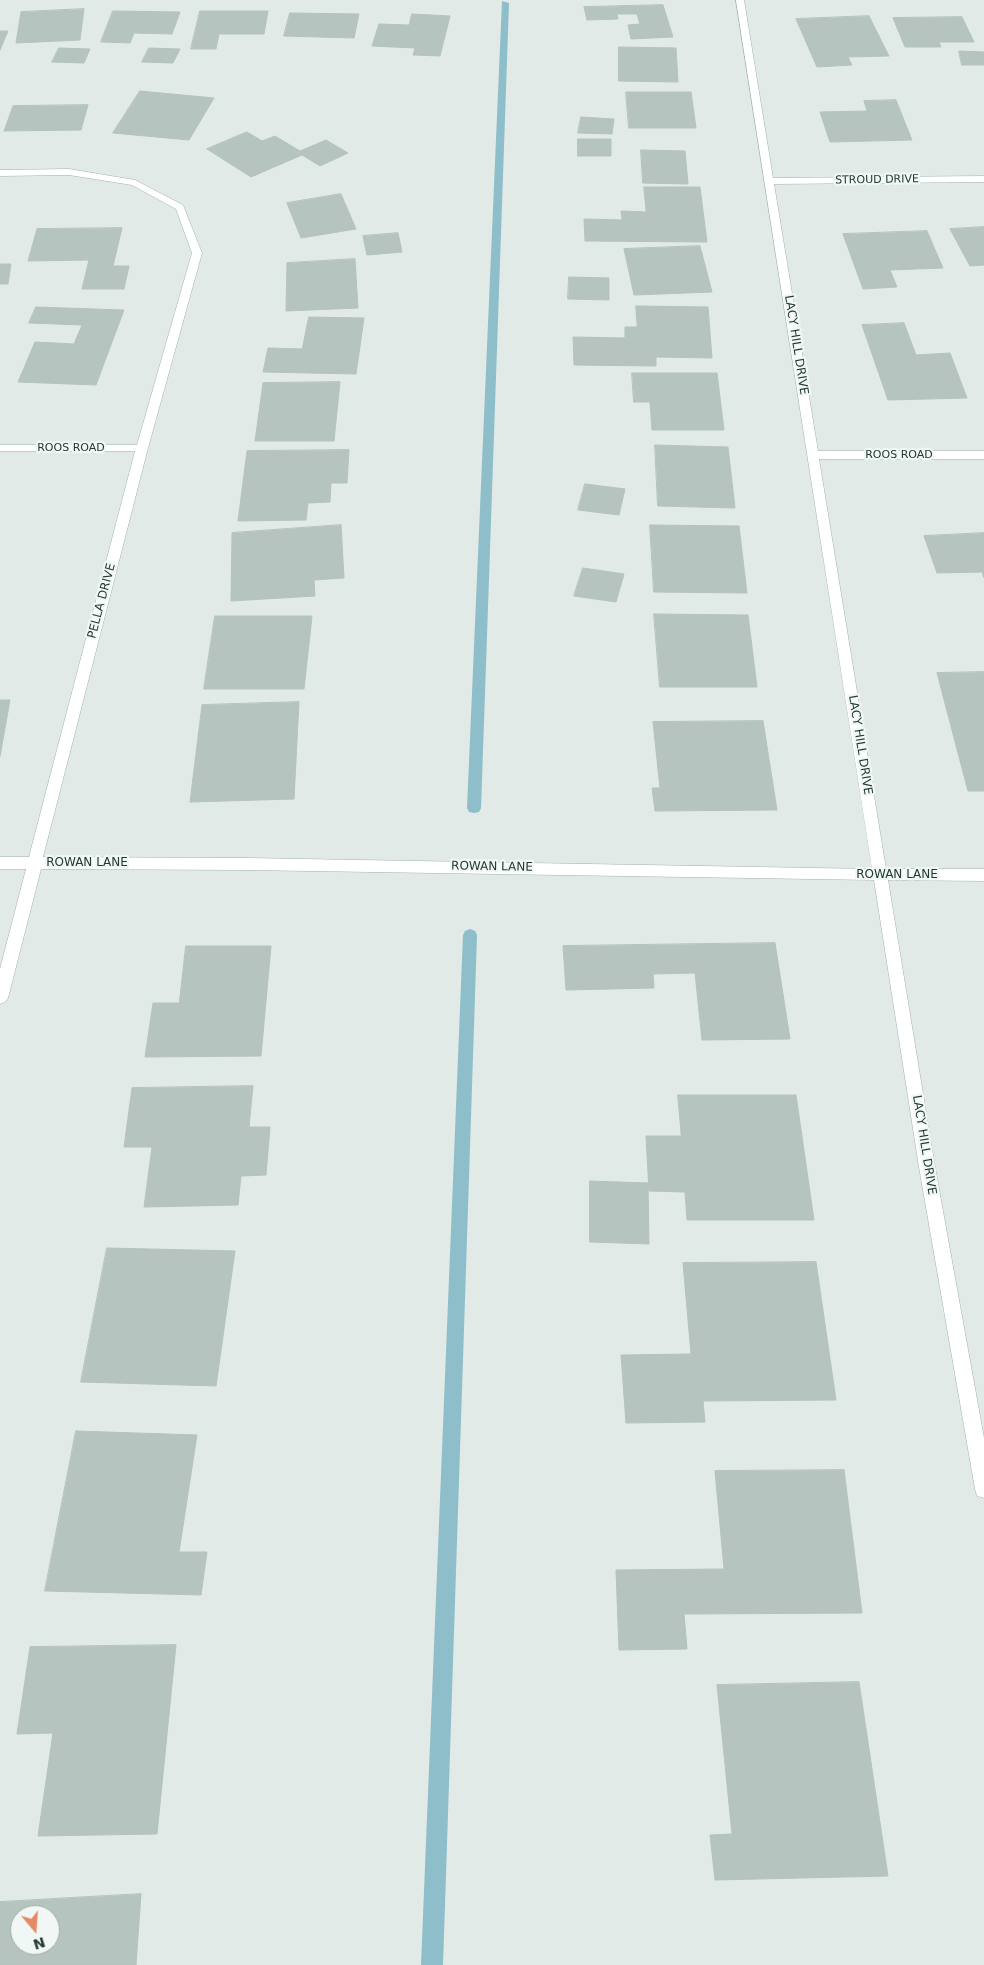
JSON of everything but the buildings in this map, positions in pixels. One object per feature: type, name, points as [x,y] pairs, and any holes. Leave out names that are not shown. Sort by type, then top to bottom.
[{"type":"street","name":"LACY HILL DRIVE","points":[[740,0],[927,1167],[984,1489]]},
{"type":"street","name":"PELLA DRIVE","points":[[0,173],[69,172],[135,183],[180,207],[197,253],[142,448],[0,998]]},
{"type":"street","name":"STROUD DRIVE","points":[[770,181],[984,179]]},
{"type":"street","name":"ROOS ROAD","points":[[0,448],[142,448]]},
{"type":"street","name":"ROOS ROAD","points":[[813,455],[984,455]]},
{"type":"street","name":"ROWAN LANE","points":[[0,863],[443,866],[881,875],[984,875]]},
{"type":"waterway","points":[[474,808],[505,3]]},
{"type":"waterway","points":[[432,1965],[470,935]]}]
